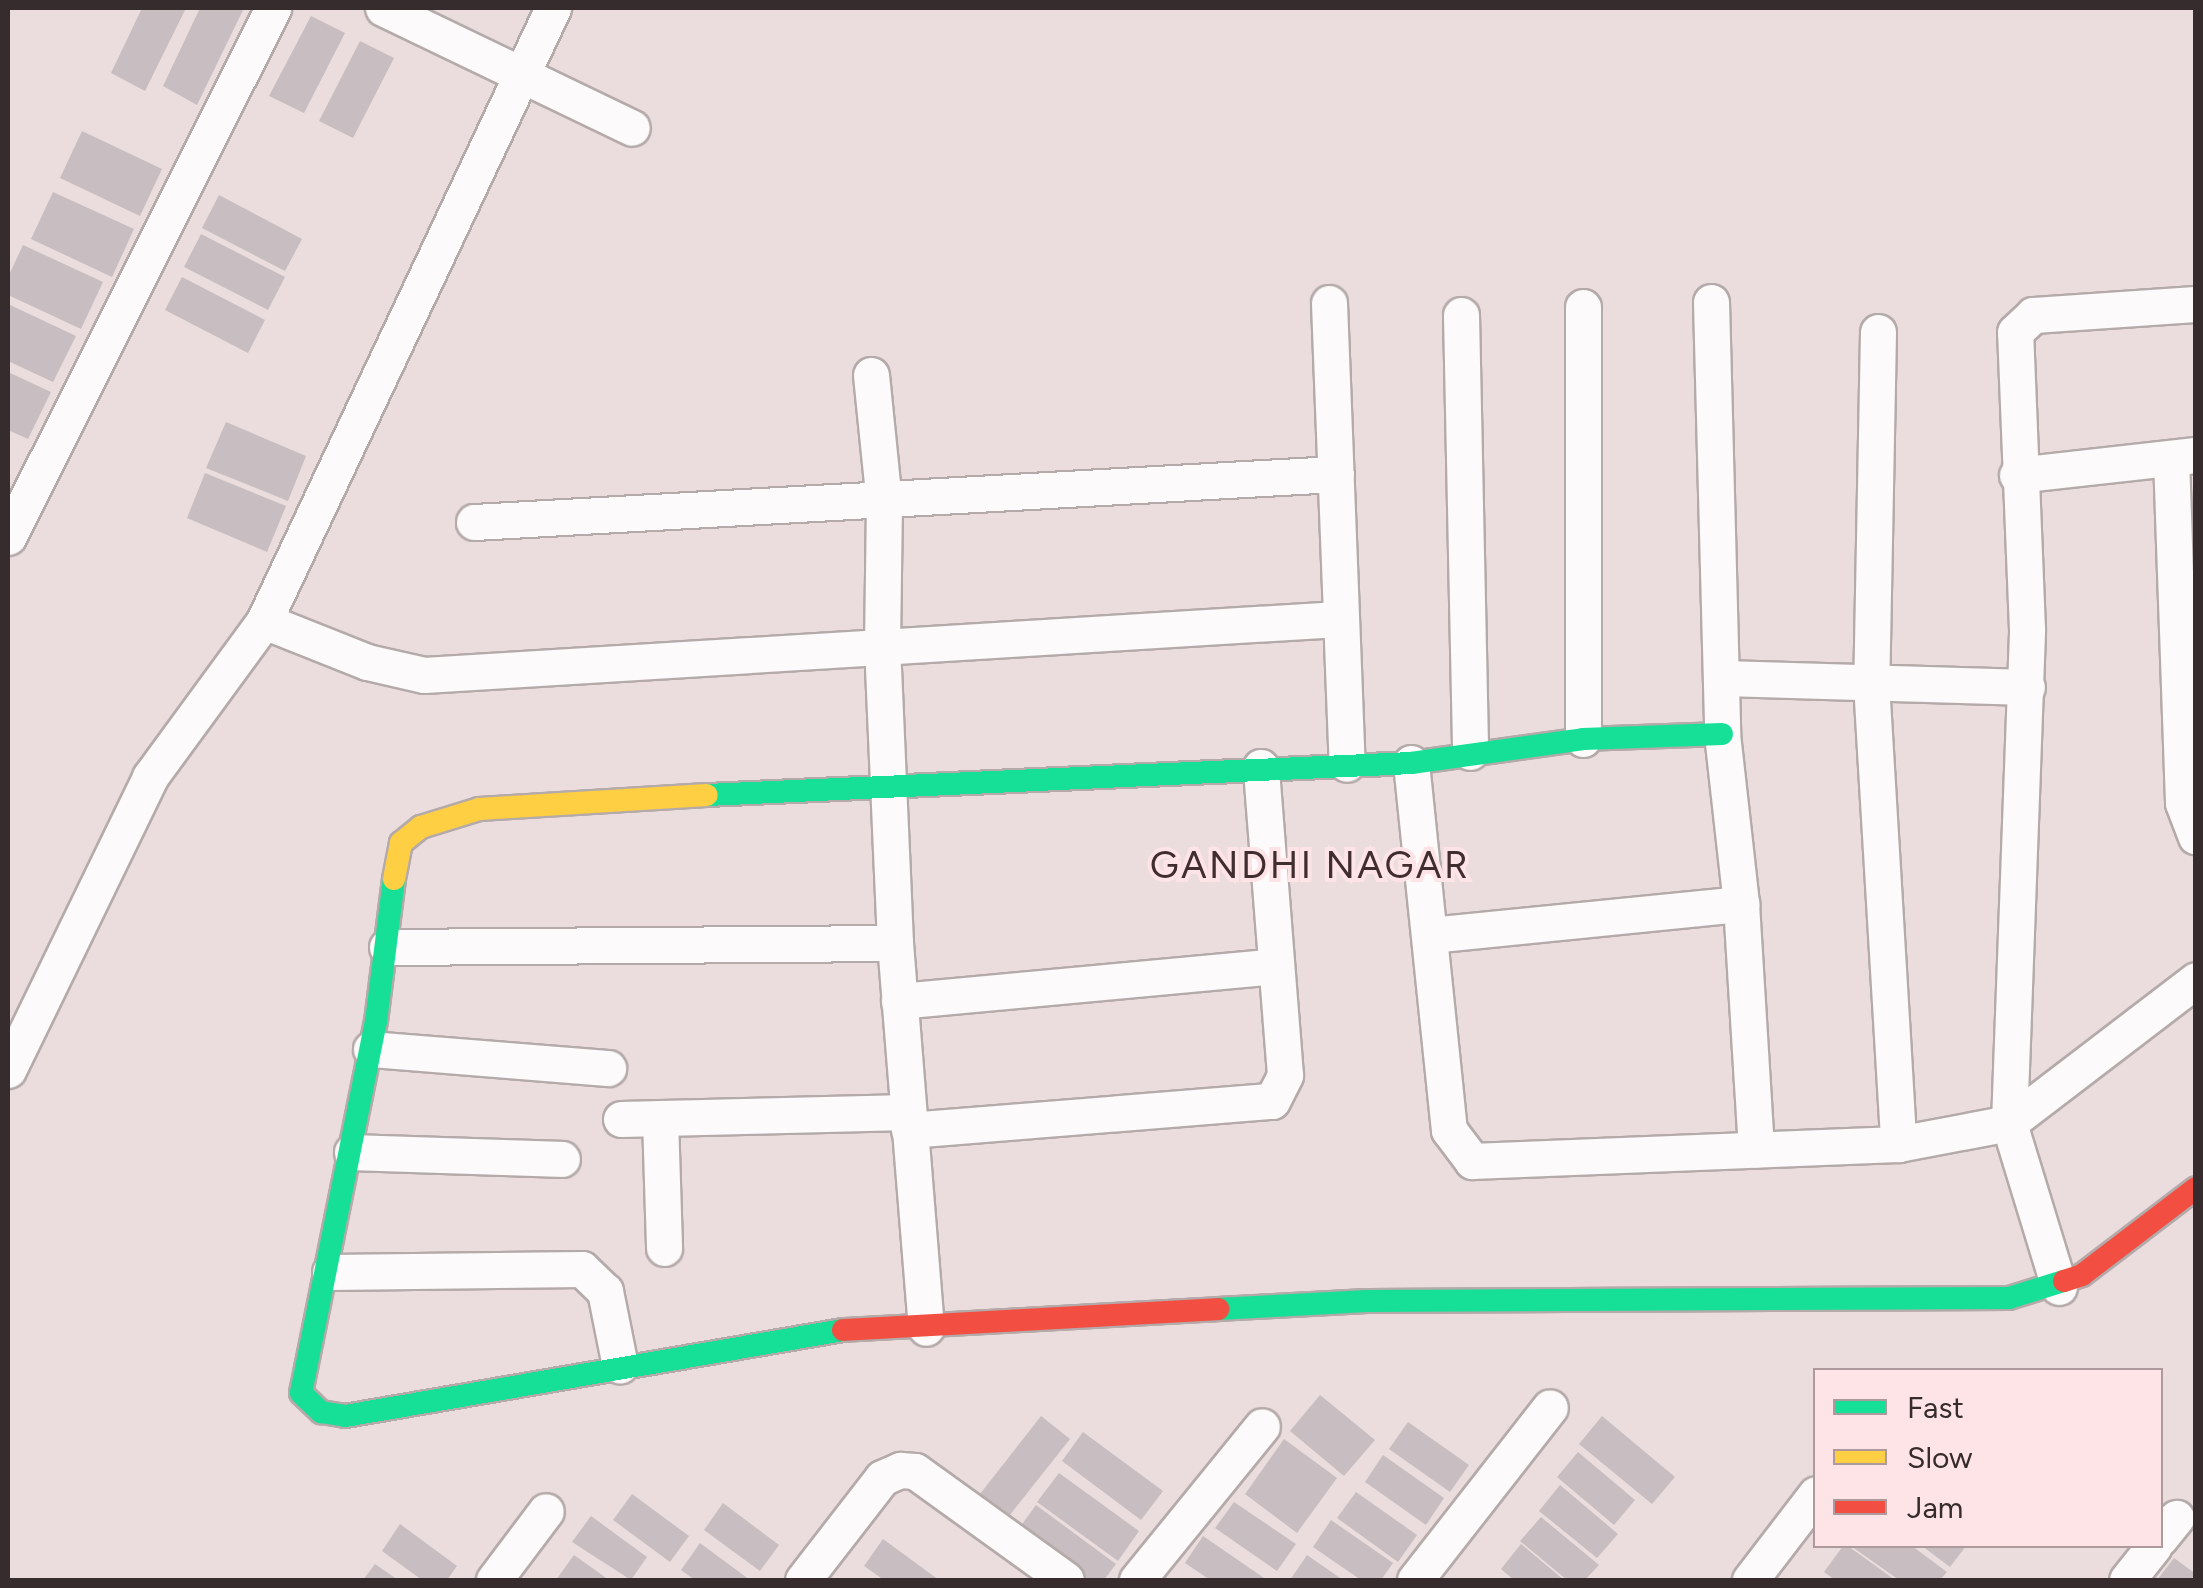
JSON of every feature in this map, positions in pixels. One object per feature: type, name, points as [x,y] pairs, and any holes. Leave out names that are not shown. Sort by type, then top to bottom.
[{"type":"street","points":[[8,537],[273,8]]},
{"type":"street","points":[[383,8],[632,128]]},
{"type":"street","points":[[8,1070],[150,777],[264,621],[553,8]]},
{"type":"street","points":[[1710,302],[1724,678],[1722,734],[1741,904],[1756,1150]]},
{"type":"street","points":[[1329,303],[1338,619],[1347,764]]},
{"type":"street","points":[[2059,1287],[2009,1124],[2027,687],[2014,349],[2024,320],[2196,304]]},
{"type":"street","points":[[1583,307],[1583,738]]},
{"type":"street","points":[[1461,315],[1470,752]]},
{"type":"street","points":[[1878,332],[1871,683],[1898,1144]]},
{"type":"street","points":[[871,375],[884,502],[882,645],[894,943],[926,1328]]},
{"type":"street","points":[[2017,476],[2183,456],[2186,617],[2183,803],[2196,837]]},
{"type":"street","points":[[474,522],[1336,474]]},
{"type":"street","points":[[264,621],[367,662],[424,675],[1338,619]]},
{"type":"street","points":[[1724,678],[2027,687]]},
{"type":"street","points":[[1722,734],[1583,738],[1411,763],[1261,766],[887,784],[479,809],[421,826],[401,843],[371,1049],[330,1272],[302,1393],[321,1412],[346,1416],[814,1332],[1367,1301],[1974,1299],[2059,1287],[2196,1188]]},
{"type":"street","points":[[1411,763],[1449,1130],[1472,1162],[1898,1144],[2009,1124],[2196,980]]},
{"type":"street","points":[[621,1119],[908,1121],[1272,1101],[1286,1075],[1274,966],[1261,766]]},
{"type":"street","points":[[1430,935],[1741,904]]},
{"type":"street","points":[[388,947],[894,943]]},
{"type":"street","points":[[899,1001],[1274,966]]},
{"type":"street","points":[[371,1049],[608,1068]]},
{"type":"street","points":[[660,1118],[664,1248]]},
{"type":"street","points":[[352,1152],[562,1159]]},
{"type":"street","points":[[330,1272],[582,1269],[605,1291],[620,1366]]},
{"type":"street","points":[[1415,1580],[1550,1407]]},
{"type":"street","points":[[1138,1580],[1262,1426]]},
{"type":"street","points":[[803,1580],[882,1478],[900,1470],[915,1471],[1066,1580]]},
{"type":"street","points":[[1750,1580],[1813,1498]]},
{"type":"street","points":[[494,1580],[546,1511]]},
{"type":"street","points":[[2128,1580],[2153,1548]]},
{"type":"building","points":[[142,8],[186,8],[145,91],[111,73]]},
{"type":"building","points":[[200,8],[244,8],[197,105],[163,86]]},
{"type":"building","points":[[311,16],[345,33],[304,113],[269,96]]},
{"type":"building","points":[[360,41],[394,58],[353,138],[319,121]]},
{"type":"building","points":[[82,131],[162,169],[140,216],[60,178]]},
{"type":"building","points":[[53,192],[134,229],[112,277],[31,239]]},
{"type":"building","points":[[219,195],[302,239],[285,271],[202,228]]},
{"type":"building","points":[[201,234],[285,277],[268,310],[184,267]]},
{"type":"building","points":[[23,245],[103,282],[81,329],[8,295],[8,277]]},
{"type":"building","points":[[182,277],[265,320],[248,353],[165,310]]},
{"type":"building","points":[[8,304],[76,336],[53,382],[8,361]]},
{"type":"building","points":[[8,372],[51,392],[28,439],[8,430]]},
{"type":"building","points":[[226,422],[306,456],[288,501],[206,468]]},
{"type":"building","points":[[205,473],[286,506],[267,552],[187,518]]},
{"type":"building","points":[[1320,1395],[1375,1440],[1344,1476],[1290,1431]]},
{"type":"building","points":[[1041,1416],[1070,1439],[1009,1516],[980,1494]]},
{"type":"building","points":[[1602,1416],[1675,1477],[1652,1504],[1579,1444]]},
{"type":"building","points":[[1408,1422],[1469,1465],[1450,1492],[1389,1449]]},
{"type":"building","points":[[1083,1432],[1163,1491],[1141,1520],[1062,1461]]},
{"type":"building","points":[[1284,1439],[1337,1478],[1297,1533],[1245,1494]]},
{"type":"building","points":[[1578,1452],[1635,1500],[1614,1525],[1557,1477]]},
{"type":"building","points":[[1383,1455],[1444,1498],[1426,1525],[1365,1482]]},
{"type":"building","points":[[1059,1473],[1139,1531],[1118,1561],[1037,1502]]},
{"type":"building","points":[[1560,1485],[1618,1534],[1597,1558],[1539,1511]]},
{"type":"building","points":[[1356,1492],[1417,1535],[1398,1562],[1337,1518]]},
{"type":"building","points":[[632,1494],[689,1536],[670,1562],[613,1520]]},
{"type":"building","points":[[1234,1502],[1296,1544],[1277,1571],[1215,1528]]},
{"type":"building","points":[[723,1503],[779,1545],[760,1571],[704,1530]]},
{"type":"building","points":[[1036,1505],[1116,1564],[1104,1580],[1078,1580],[1015,1534]]},
{"type":"building","points":[[591,1516],[647,1557],[631,1580],[572,1542]]},
{"type":"building","points":[[1541,1517],[1599,1565],[1585,1580],[1567,1580],[1520,1541]]},
{"type":"building","points":[[1331,1520],[1393,1563],[1381,1580],[1361,1580],[1313,1547]]},
{"type":"building","points":[[400,1524],[457,1566],[447,1580],[422,1580],[382,1551]]},
{"type":"building","points":[[1203,1536],[1267,1580],[1210,1580],[1185,1563]]},
{"type":"building","points":[[883,1539],[939,1580],[884,1580],[864,1566]]},
{"type":"building","points":[[700,1543],[750,1580],[695,1580],[681,1570]]},
{"type":"building","points":[[1521,1544],[1564,1580],[1514,1580],[1501,1569]]},
{"type":"building","points":[[1842,1548],[1851,1548],[1895,1580],[1835,1580],[1824,1572]]},
{"type":"building","points":[[1854,1548],[1915,1548],[1947,1572],[1940,1580],[1899,1580]]},
{"type":"building","points":[[1925,1548],[1964,1548],[1950,1567]]},
{"type":"building","points":[[574,1555],[609,1580],[556,1580]]},
{"type":"building","points":[[1307,1555],[1343,1580],[1290,1580]]},
{"type":"building","points":[[2174,1558],[2196,1574],[2196,1580],[2157,1580]]},
{"type":"building","points":[[375,1564],[398,1580],[363,1580]]},
{"type":"traffic: fast","points":[[707,795],[1411,763],[1583,739],[1722,734]]},
{"type":"traffic: fast","points":[[394,879],[376,1021],[301,1393],[321,1412],[345,1416],[843,1330]]},
{"type":"traffic: fast","points":[[1218,1309],[1367,1301],[2009,1298],[2064,1281]]},
{"type":"traffic: slow","points":[[394,879],[401,843],[421,827],[479,809],[707,795]]},
{"type":"traffic: jam","points":[[2064,1281],[2082,1275],[2196,1188]]},
{"type":"traffic: jam","points":[[843,1330],[1218,1309]]},
{"type":"district","name":"GANDHI NAGAR","points":[[1310,866]]}]
